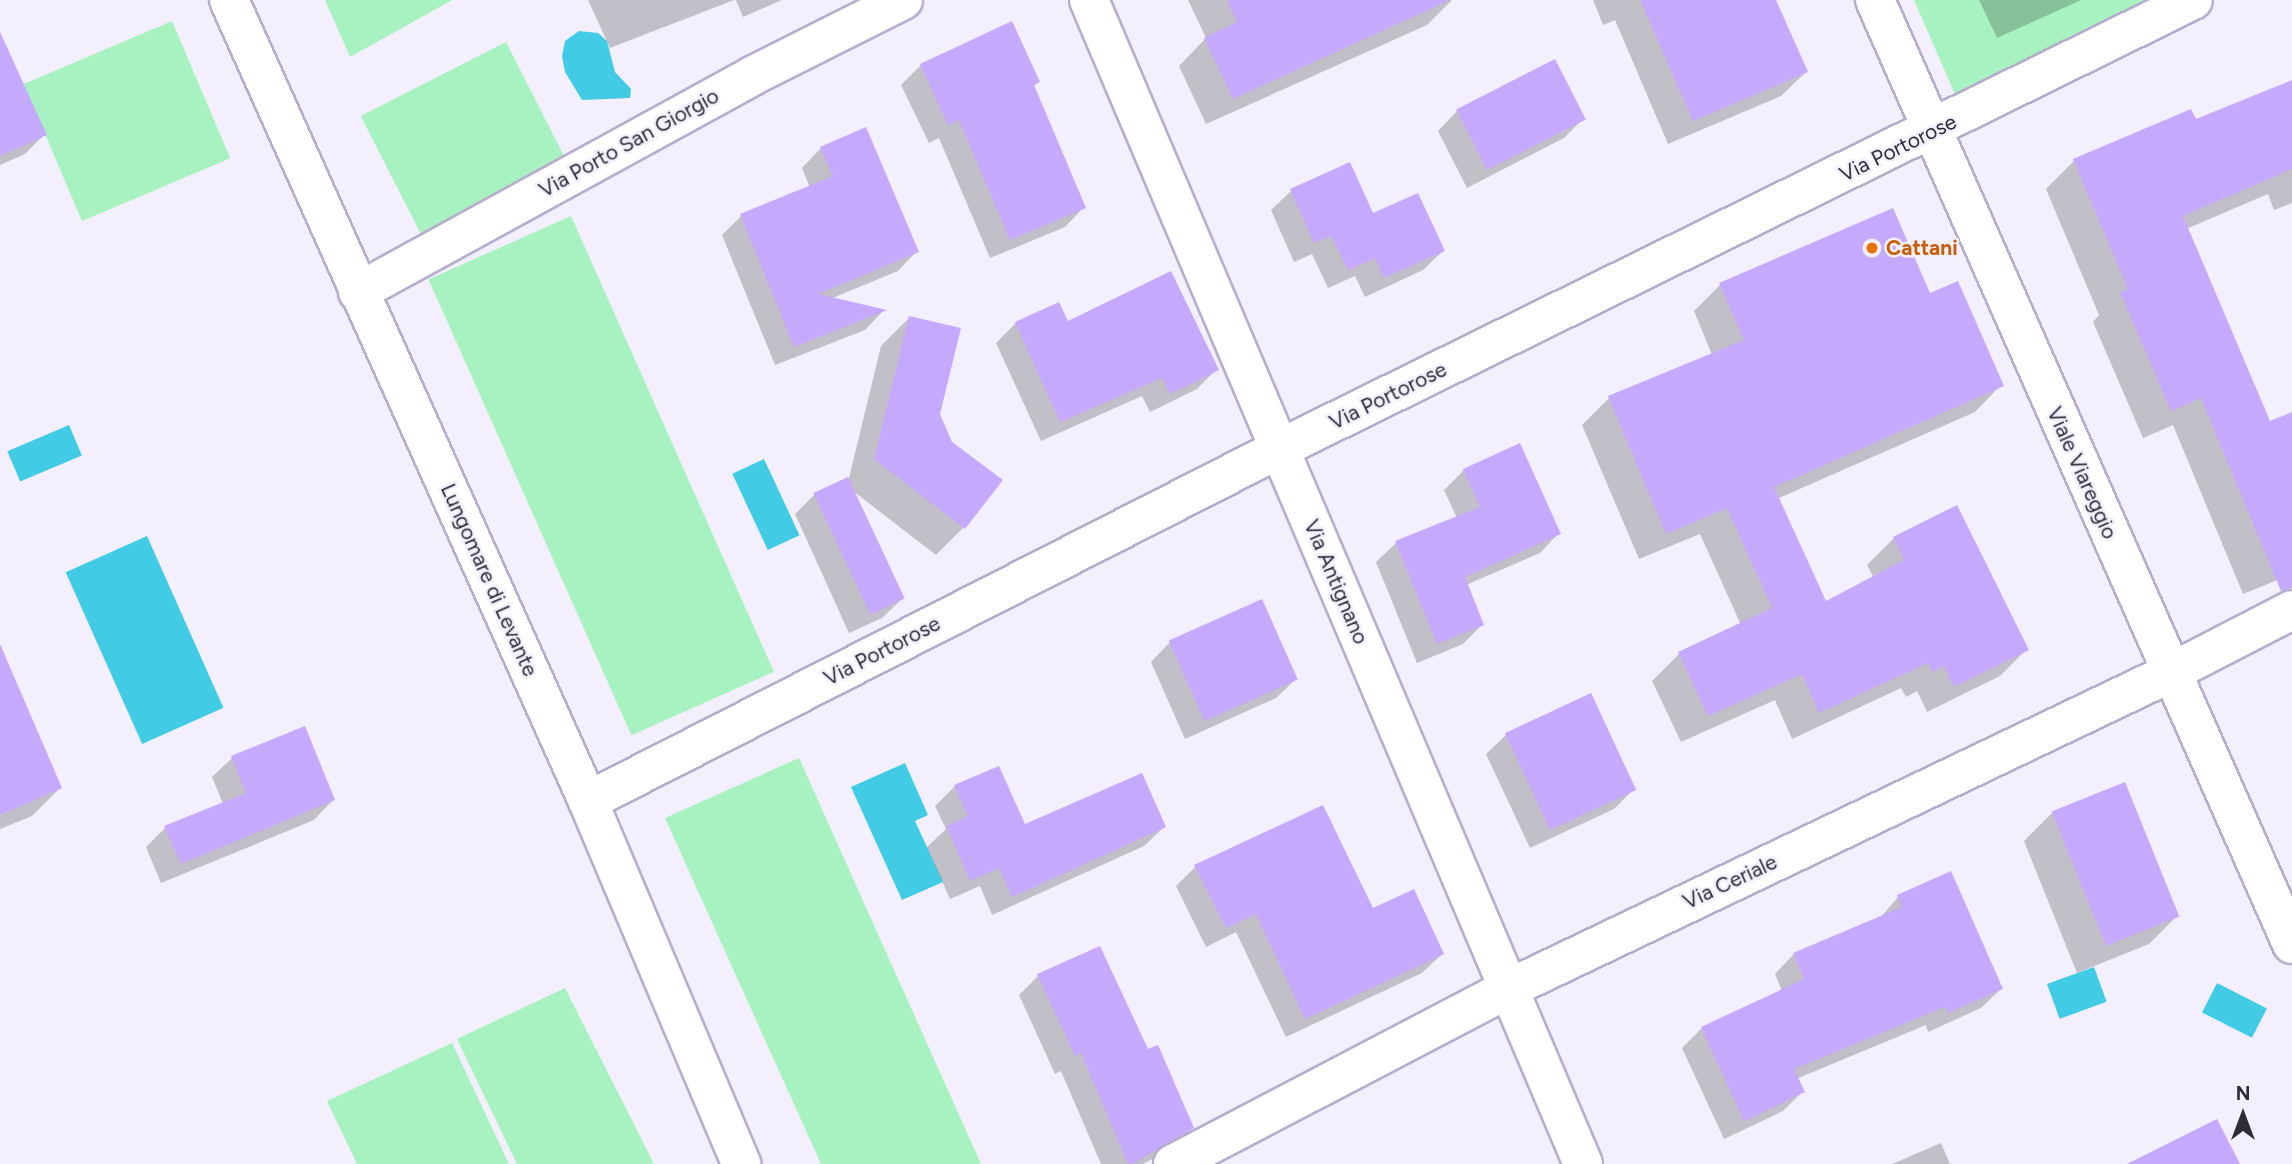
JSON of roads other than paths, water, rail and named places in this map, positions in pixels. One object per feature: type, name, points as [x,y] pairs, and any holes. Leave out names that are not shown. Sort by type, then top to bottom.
[{"type":"street","name":"Lungomare di Levante","points":[[229,0],[589,801],[741,1164]]},
{"type":"street","name":"Via Porto San Giorgio","points":[[358,292],[752,76],[903,0]]},
{"type":"street","name":"Via Antignano","points":[[1089,0],[1583,1164]]},
{"type":"street","name":"Viale Viareggio","points":[[1875,0],[2169,673],[2292,944]]},
{"type":"street","name":"Via Portorose","points":[[589,801],[1279,449],[1933,131],[2193,0]]},
{"type":"street","name":"Via Ceriale","points":[[1173,1164],[1510,988],[2169,673],[2292,610]]},
{"type":"water","points":[[579,31],[598,33],[607,41],[615,72],[631,89],[630,98],[582,100],[565,72],[562,56],[565,41]]},
{"type":"water","points":[[69,425],[82,455],[20,482],[7,451]]},
{"type":"water","points":[[764,459],[799,535],[768,550],[732,474]]},
{"type":"water","points":[[147,536],[223,708],[142,744],[66,572]]},
{"type":"water","points":[[905,763],[928,815],[915,821],[943,882],[902,900],[851,787]]},
{"type":"water","points":[[2094,967],[2107,1002],[2060,1019],[2047,984]]},
{"type":"water","points":[[2217,983],[2267,1008],[2252,1038],[2202,1012]]},
{"type":"place","name":"Cattani","points":[[1872,248]]}]
